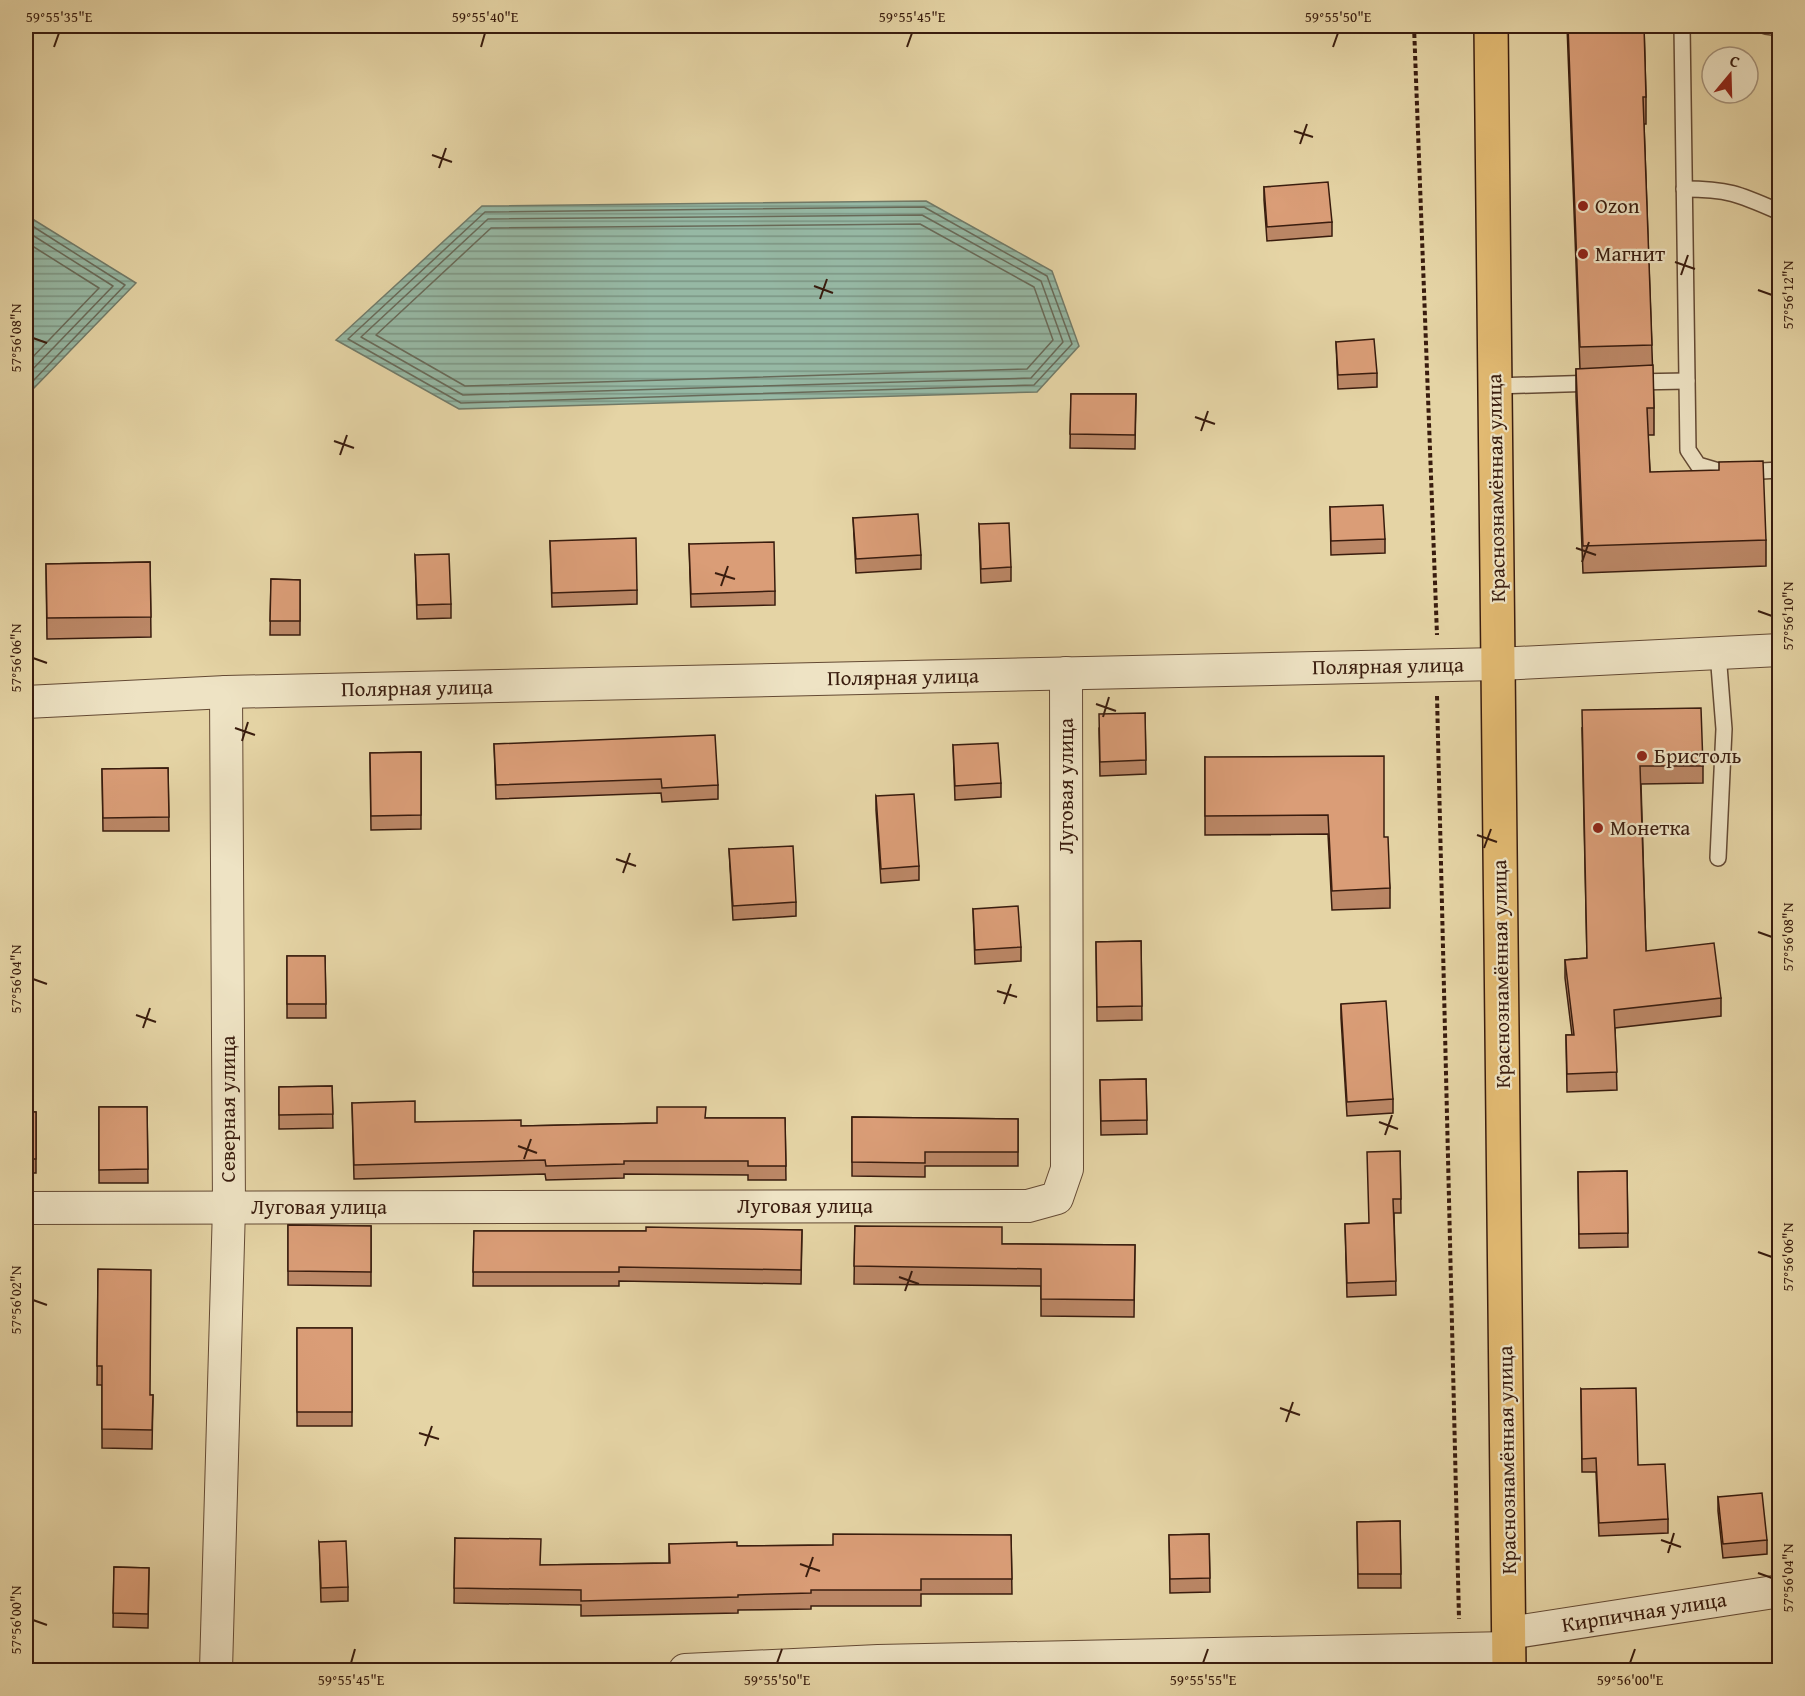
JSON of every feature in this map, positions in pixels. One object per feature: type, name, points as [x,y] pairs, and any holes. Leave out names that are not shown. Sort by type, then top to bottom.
[{"type":"main road","name":"Краснознамённая улица","points":[[1491,26],[1509,1651]]},
{"type":"street","name":"Полярная улица","points":[[26,702],[226,692],[1498,664],[1779,650]]},
{"type":"street","name":"Луговая улица","points":[[26,1209],[1028,1206],[1057,1198],[1067,1169],[1066,673]]},
{"type":"street","name":"Северная улица","points":[[216,1671],[229,1207],[226,692]]},
{"type":"street","name":"Кирпичная улица","points":[[685,1671],[1459,1649],[1509,1651],[1779,1591]]},
{"type":"lane","points":[[1682,26],[1688,450],[1698,465],[1725,473],[1779,470]]},
{"type":"lane","points":[[1766,26],[1779,28]]},
{"type":"lane","points":[[1684,189],[1721,189],[1743,195],[1779,212]]},
{"type":"lane","points":[[1495,386],[1687,381]]},
{"type":"lane","points":[[1718,653],[1724,729],[1718,858]]},
{"type":"path","points":[[1414,26],[1437,632],[1459,1649]]},
{"type":"water","points":[[926,201],[1052,271],[1079,346],[1037,392],[459,409],[336,340],[482,206]]},
{"type":"water","points":[[26,215],[136,283],[34,388],[26,388]]},
{"type":"building","points":[[1568,26],[1644,26],[1646,97],[1643,97],[1652,345],[1580,347]]},
{"type":"building","points":[[1328,182],[1332,222],[1267,227],[1264,187]]},
{"type":"building","points":[[1374,339],[1377,373],[1338,375],[1336,342]]},
{"type":"building","points":[[1653,365],[1654,408],[1647,408],[1650,472],[1719,470],[1719,462],[1763,461],[1766,540],[1583,546],[1576,369]]},
{"type":"building","points":[[1071,394],[1136,394],[1135,435],[1070,434]]},
{"type":"building","points":[[1383,505],[1385,539],[1331,541],[1330,507]]},
{"type":"building","points":[[918,514],[921,555],[856,559],[853,518]]},
{"type":"building","points":[[1009,523],[1011,567],[981,569],[979,524]]},
{"type":"building","points":[[636,538],[637,590],[552,593],[550,541]]},
{"type":"building","points":[[774,542],[775,591],[691,594],[689,544]]},
{"type":"building","points":[[449,554],[451,604],[417,605],[415,555]]},
{"type":"building","points":[[150,562],[151,617],[47,618],[46,564]]},
{"type":"building","points":[[271,579],[300,580],[300,621],[270,621]]},
{"type":"building","points":[[1701,708],[1703,766],[1640,766],[1646,951],[1714,943],[1721,998],[1614,1010],[1617,1072],[1567,1074],[1566,1035],[1574,1035],[1565,960],[1587,958],[1582,710]]},
{"type":"building","points":[[1145,713],[1146,760],[1100,762],[1099,714]]},
{"type":"building","points":[[715,735],[718,785],[662,788],[661,779],[496,785],[494,744]]},
{"type":"building","points":[[998,743],[1001,783],[955,786],[953,745]]},
{"type":"building","points":[[421,752],[421,815],[371,816],[370,753]]},
{"type":"building","points":[[1384,756],[1384,837],[1388,837],[1390,888],[1332,891],[1328,815],[1205,816],[1205,757]]},
{"type":"building","points":[[168,768],[169,817],[103,818],[102,769]]},
{"type":"building","points":[[914,794],[919,866],[881,869],[876,796]]},
{"type":"building","points":[[793,846],[796,902],[733,906],[729,849]]},
{"type":"building","points":[[1018,906],[1021,947],[975,950],[973,909]]},
{"type":"building","points":[[1141,941],[1142,1006],[1097,1007],[1096,942]]},
{"type":"building","points":[[287,956],[325,956],[326,1004],[287,1004]]},
{"type":"building","points":[[1386,1001],[1393,1099],[1347,1102],[1341,1004]]},
{"type":"building","points":[[1146,1079],[1147,1120],[1101,1121],[1100,1080]]},
{"type":"building","points":[[332,1086],[333,1114],[279,1115],[279,1087]]},
{"type":"building","points":[[415,1101],[415,1122],[521,1120],[521,1126],[657,1123],[657,1107],[706,1107],[705,1118],[785,1118],[786,1166],[748,1166],[748,1161],[624,1161],[624,1164],[546,1166],[545,1160],[354,1165],[352,1103]]},
{"type":"building","points":[[99,1107],[147,1107],[148,1169],[99,1170]]},
{"type":"building","points":[[26,1112],[36,1112],[36,1159],[26,1159]]},
{"type":"building","points":[[852,1117],[1018,1119],[1018,1152],[925,1152],[925,1163],[852,1162]]},
{"type":"building","points":[[1400,1151],[1401,1199],[1393,1199],[1396,1281],[1347,1283],[1345,1224],[1369,1223],[1367,1152]]},
{"type":"building","points":[[1627,1171],[1628,1233],[1579,1234],[1578,1172]]},
{"type":"building","points":[[288,1225],[371,1226],[371,1272],[288,1271]]},
{"type":"building","points":[[855,1226],[1002,1227],[1002,1244],[1135,1245],[1134,1300],[1041,1299],[1041,1269],[854,1266]]},
{"type":"building","points":[[646,1227],[802,1230],[801,1270],[619,1267],[619,1272],[473,1272],[474,1231],[646,1231]]},
{"type":"building","points":[[98,1269],[151,1270],[152,1430],[102,1429],[102,1366],[97,1366]]},
{"type":"building","points":[[297,1328],[352,1328],[352,1412],[297,1412]]},
{"type":"building","points":[[1636,1388],[1638,1465],[1665,1464],[1668,1519],[1599,1523],[1596,1458],[1582,1459],[1581,1389]]},
{"type":"building","points":[[1762,1493],[1767,1540],[1723,1544],[1718,1497]]},
{"type":"building","points":[[1400,1521],[1401,1574],[1358,1574],[1357,1522]]},
{"type":"building","points":[[833,1534],[1011,1535],[1012,1579],[921,1579],[921,1590],[811,1590],[811,1593],[738,1595],[738,1597],[581,1601],[581,1590],[454,1588],[455,1538],[541,1539],[540,1565],[670,1563],[669,1544],[737,1542],[737,1546],[833,1545]]},
{"type":"building","points":[[1209,1534],[1210,1578],[1170,1579],[1169,1535]]},
{"type":"building","points":[[346,1541],[348,1587],[321,1588],[319,1542]]},
{"type":"building","points":[[114,1567],[149,1568],[148,1614],[113,1613]]},
{"type":"place","name":"Ozon","points":[[1583,206]]},
{"type":"place","name":"Магнит","points":[[1583,254]]},
{"type":"place","name":"Бристоль","points":[[1642,756]]},
{"type":"place","name":"Монетка","points":[[1598,828]]}]
